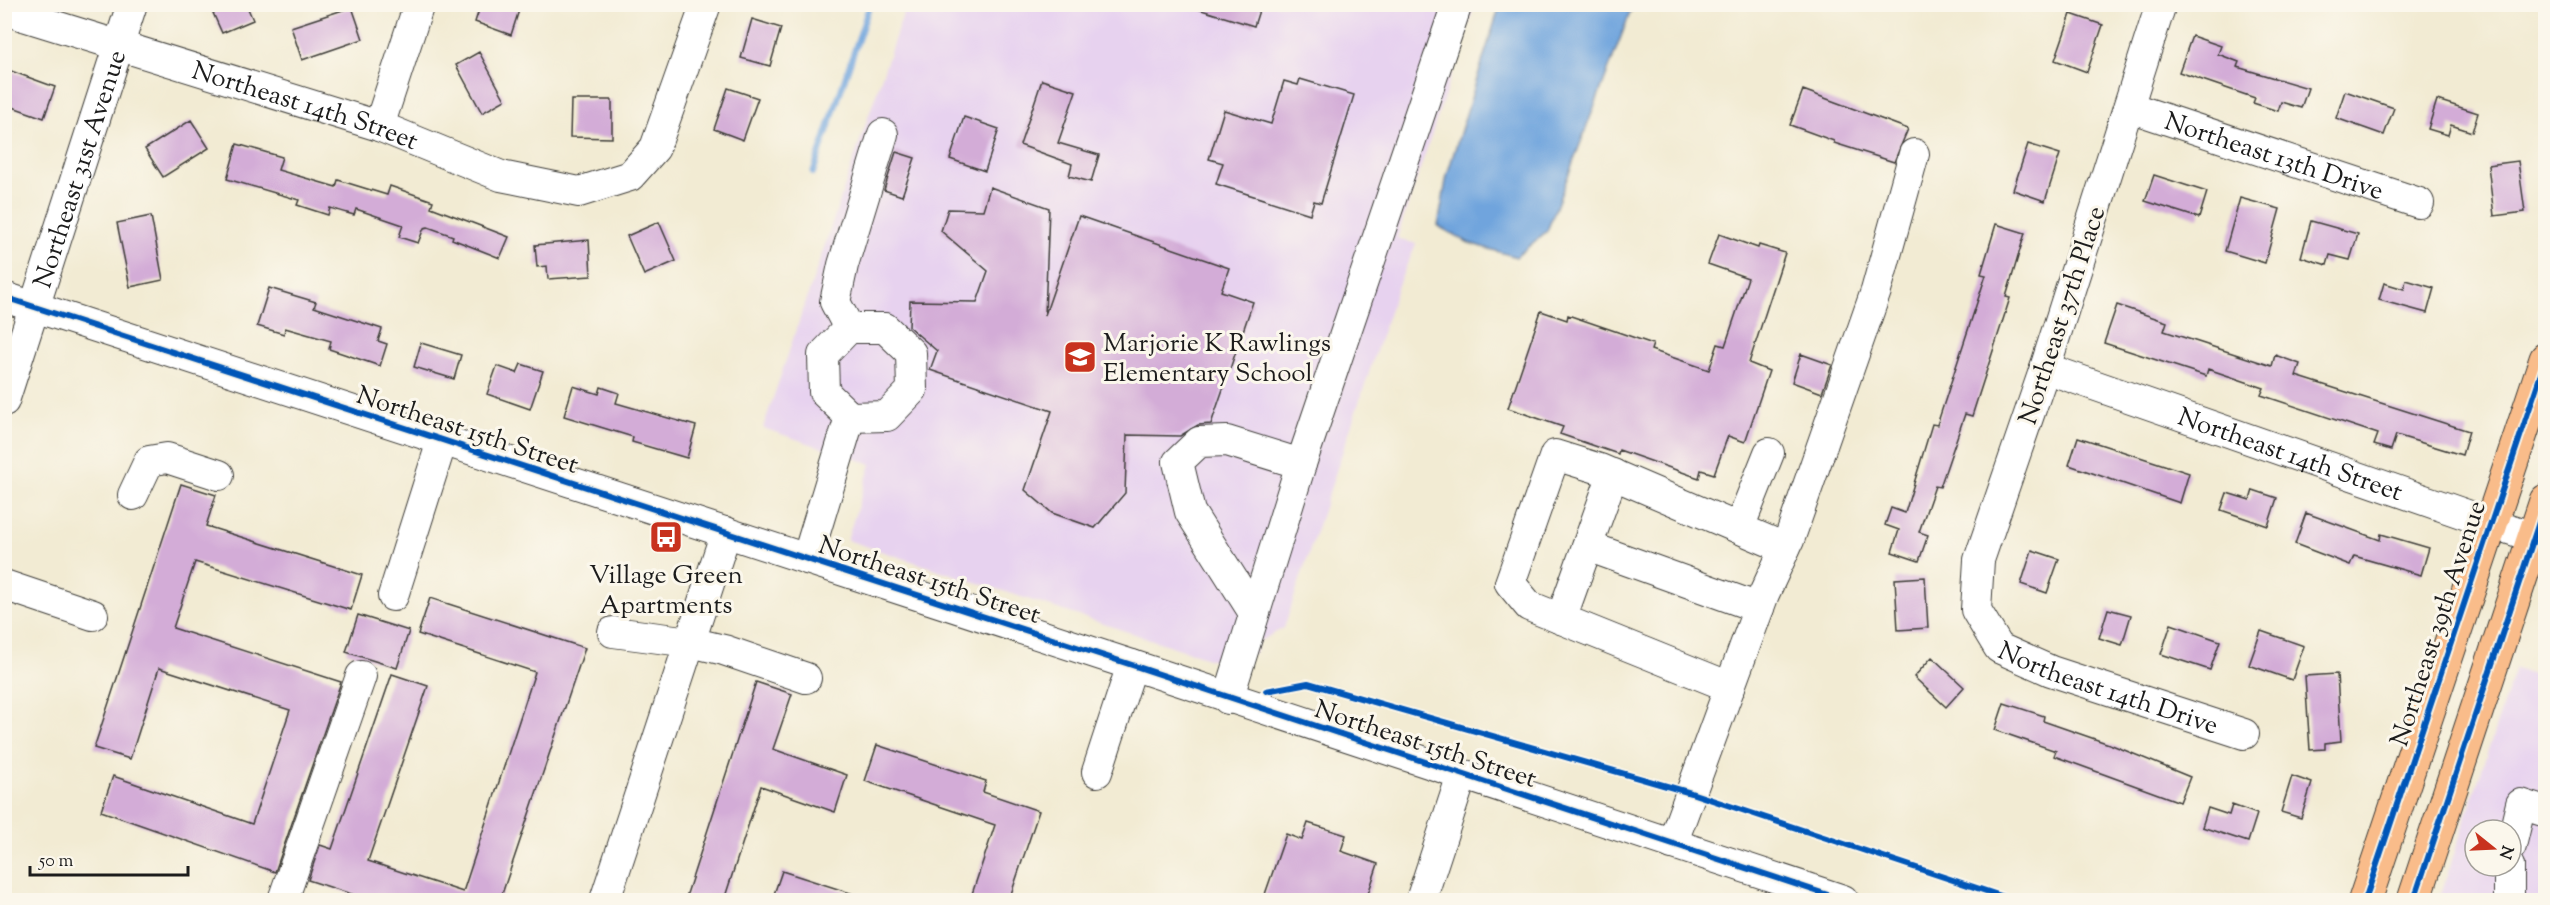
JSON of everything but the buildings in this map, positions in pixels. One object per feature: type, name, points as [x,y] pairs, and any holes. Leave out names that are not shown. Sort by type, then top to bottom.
[{"type":"main road","name":"Northeast 39th Avenue","points":[[2365,900],[2546,359]]},
{"type":"main road","points":[[2414,900],[2542,544],[2546,501]]},
{"type":"street","name":"Northeast 31st Avenue","points":[[4,401],[132,4]]},
{"type":"street","points":[[379,126],[419,4]]},
{"type":"street","name":"Northeast 14th Street","points":[[4,10],[379,126],[501,176],[579,192],[630,176],[655,147],[706,4]]},
{"type":"street","points":[[1228,699],[1301,464],[1457,4]]},
{"type":"street","name":"Northeast 37th Place","points":[[1985,625],[1976,610],[1979,560],[2045,368],[2161,4]]},
{"type":"street","name":"Northeast 13th Drive","points":[[2129,107],[2419,203]]},
{"type":"street","points":[[849,328],[835,302],[843,265],[883,134]]},
{"type":"street","points":[[1672,844],[1759,608],[1785,548],[1876,291],[1914,154]]},
{"type":"street","name":"Northeast 15th Street","points":[[4,297],[1843,900]]},
{"type":"street","points":[[849,328],[885,328],[912,353],[912,390],[886,416],[850,417],[824,392],[823,355],[849,328]]},
{"type":"street","name":"Northeast 14th Street","points":[[2045,368],[2490,523],[2542,544]]},
{"type":"street","points":[[807,559],[850,417]]},
{"type":"street","points":[[393,596],[442,441]]},
{"type":"street","points":[[1254,613],[1190,512],[1178,462],[1199,442],[1227,441],[1301,464]]},
{"type":"street","points":[[1738,528],[1769,453]]},
{"type":"street","points":[[1730,687],[1529,606],[1510,583],[1555,455],[1613,474],[1785,548]]},
{"type":"street","points":[[133,495],[149,461],[167,458],[219,475]]},
{"type":"street","points":[[1561,619],[1613,474]]},
{"type":"street","points":[[604,900],[726,532]]},
{"type":"street","points":[[1587,546],[1759,608]]},
{"type":"street","points":[[4,585],[93,615]]},
{"type":"street","name":"Northeast 14th Drive","points":[[1985,625],[1999,648],[2051,671],[2244,734]]},
{"type":"street","points":[[613,632],[690,642],[724,650],[806,678]]},
{"type":"street","points":[[1097,772],[1132,665]]},
{"type":"street","points":[[284,897],[361,676]]},
{"type":"street","points":[[1421,900],[1462,775]]},
{"type":"street","points":[[2518,818],[2521,804],[2546,812]]},
{"type":"street","points":[[2509,878],[2509,900]]},
{"type":"shaded area","name":"Marjorie K Rawlings Elementary School","points":[[906,5],[1475,5],[1397,238],[1416,244],[1398,285],[1284,628],[1258,642],[1255,653],[1220,662],[847,540],[871,464],[763,428]]},
{"type":"shaded area","points":[[2515,668],[2545,678],[2545,900],[2439,900],[2463,827],[2463,878],[2523,878],[2523,818],[2466,818]]},
{"type":"water","points":[[1500,5],[1633,5],[1547,231],[1516,257],[1469,243],[1438,226],[1447,175]]},
{"type":"waterway","points":[[813,173],[870,4]]},
{"type":"cycle path","points":[[4,297],[1843,900]]},
{"type":"cycle path","points":[[2365,900],[2546,359]]},
{"type":"cycle path","points":[[2414,900],[2546,501]]},
{"type":"cycle path","points":[[1266,691],[1308,683],[1691,793],[2013,900]]},
{"type":"place","name":"Marjorie K Rawlings Elementary School","points":[[1080,357]]},
{"type":"place","name":"Village Green Apartments","points":[[666,537]]}]
